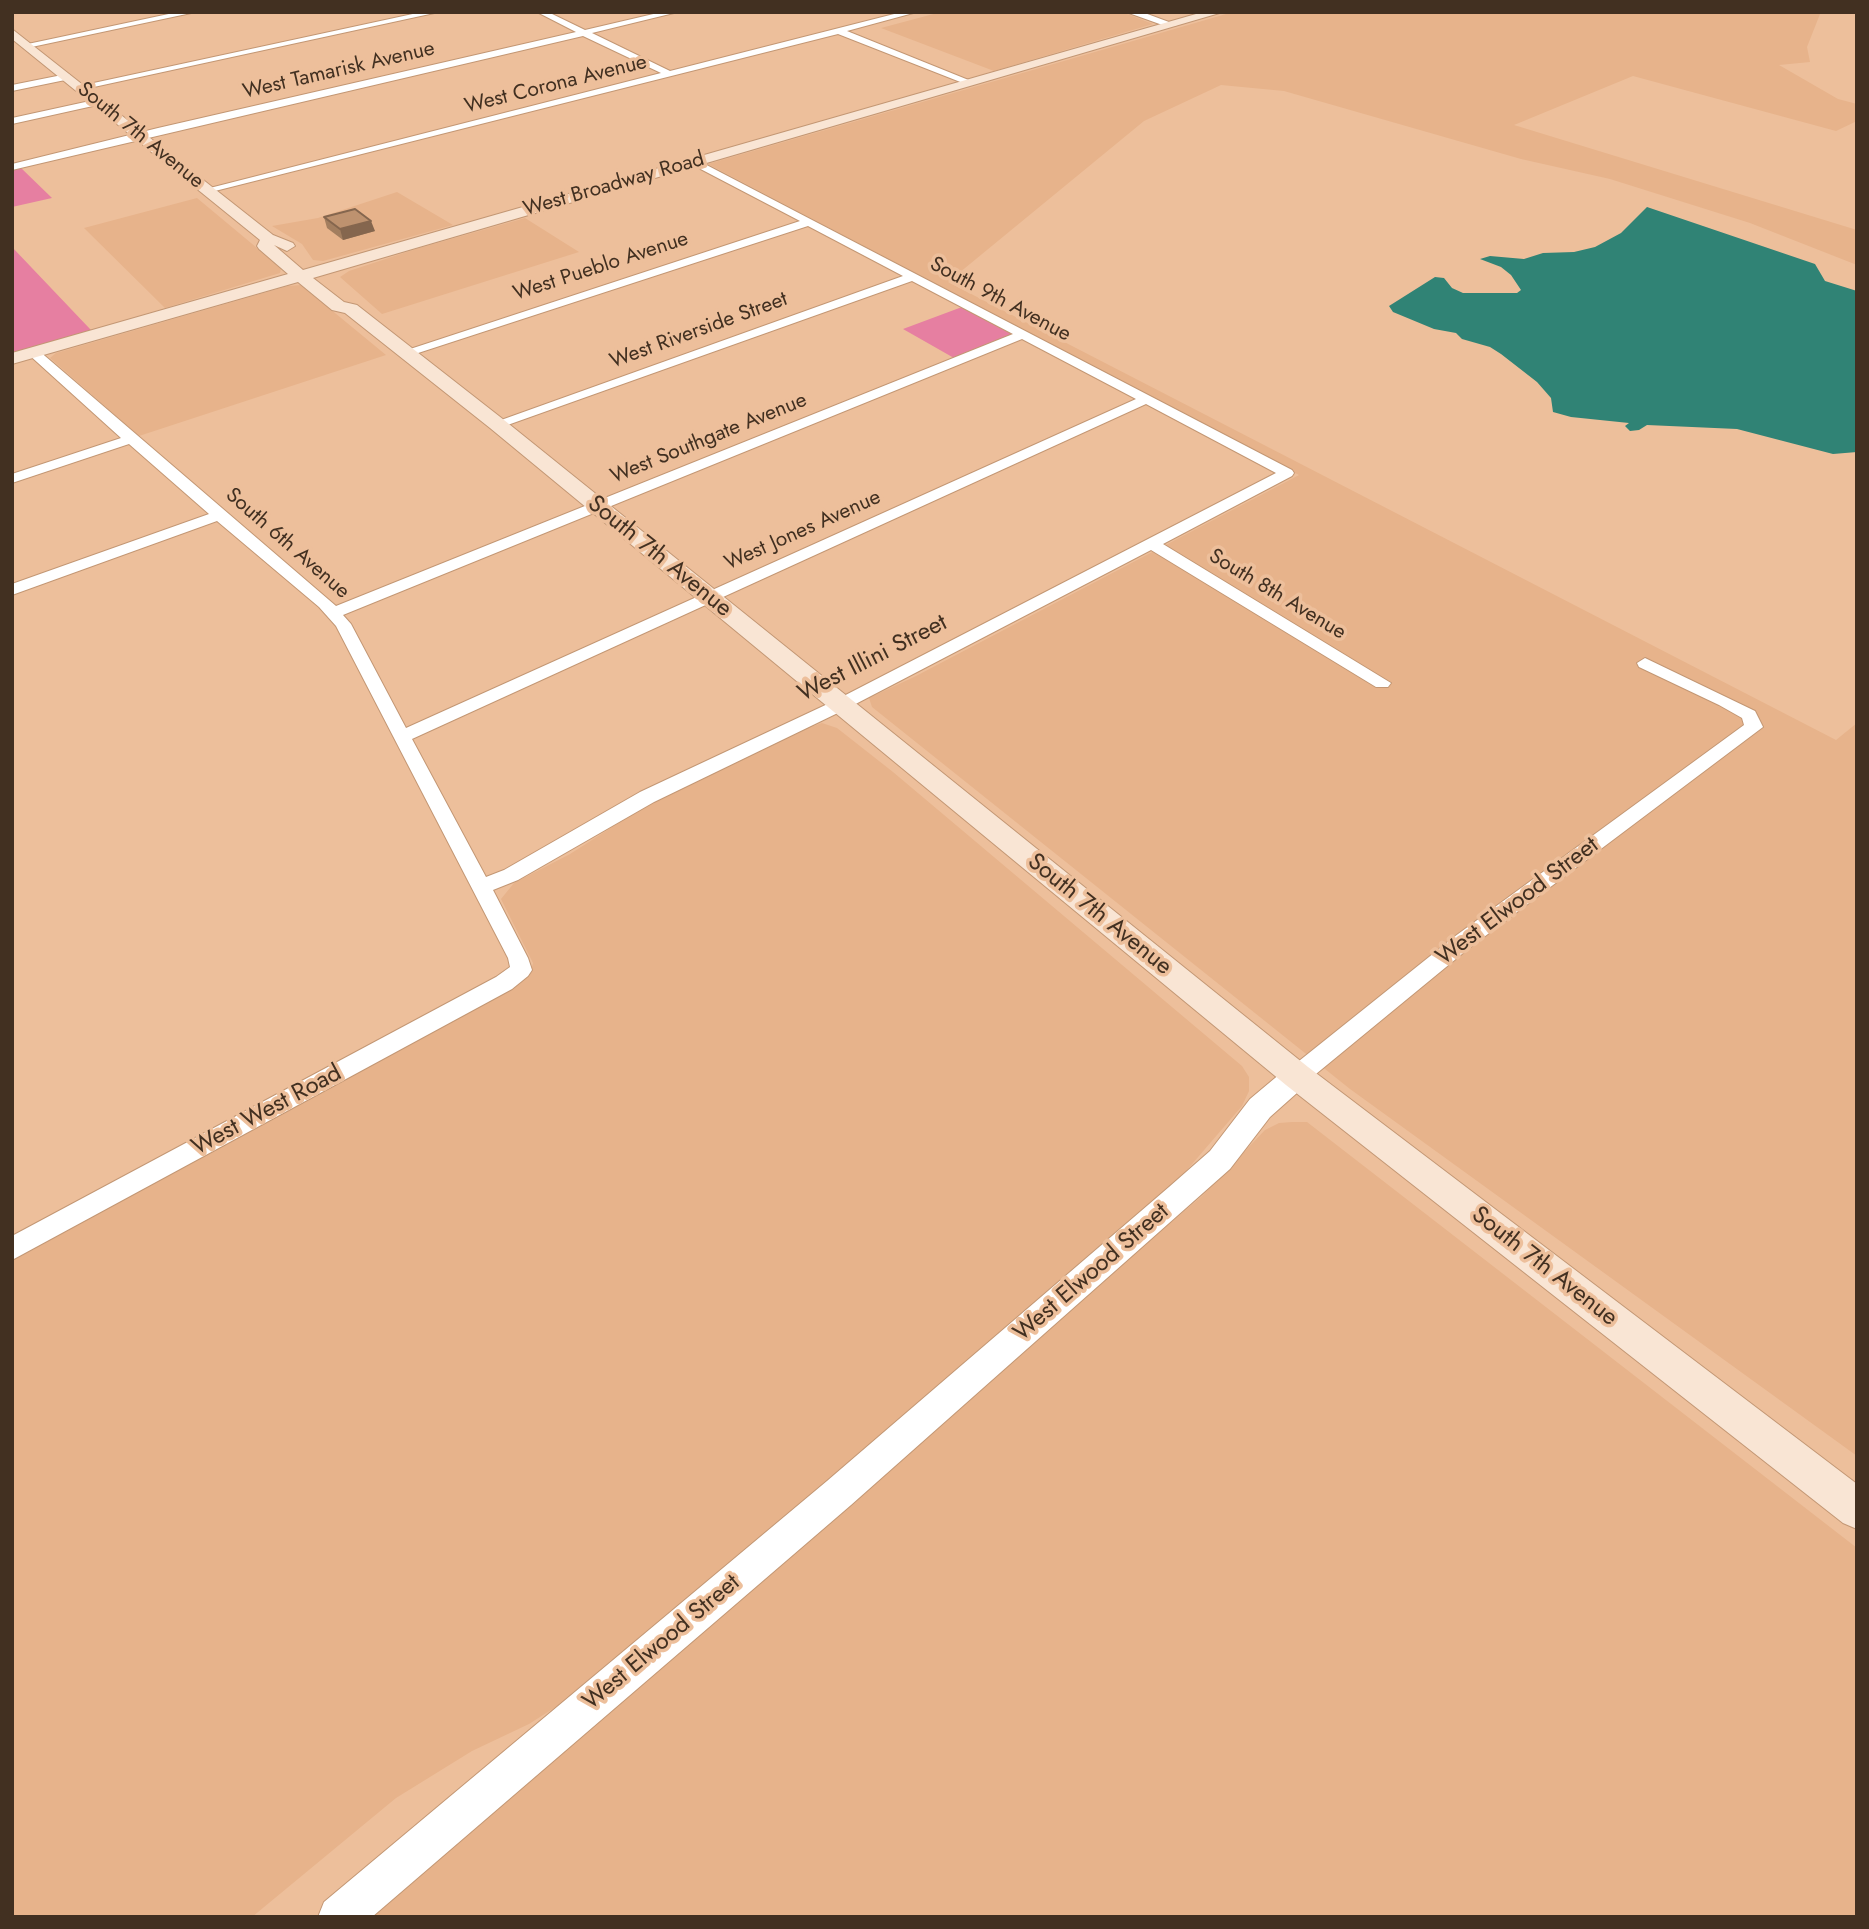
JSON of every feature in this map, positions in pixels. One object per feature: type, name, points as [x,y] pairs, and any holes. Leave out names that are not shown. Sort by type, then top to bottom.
[{"type":"main road","name":"West Broadway Road","points":[[12,359],[1217,12]]},
{"type":"main road","name":"South 7th Avenue","points":[[12,33],[28,51],[80,87],[268,239],[265,246],[309,273],[338,306],[351,309],[498,425],[1297,1076],[1857,1509]]},
{"type":"street","points":[[28,51],[192,12]]},
{"type":"street","points":[[80,87],[435,12]]},
{"type":"street","points":[[541,12],[670,74]]},
{"type":"street","name":"West Tamarisk Avenue","points":[[12,167],[674,12]]},
{"type":"street","name":"West Corona Avenue","points":[[207,190],[913,12]]},
{"type":"street","points":[[1130,12],[1172,25]]},
{"type":"street","points":[[839,31],[971,83]]},
{"type":"street","points":[[12,88],[67,77]]},
{"type":"street","points":[[12,121],[99,102]]},
{"type":"street","name":"South 9th Avenue","points":[[695,162],[1287,473]]},
{"type":"street","name":"West Pueblo Avenue","points":[[407,352],[809,222]]},
{"type":"street","name":"West Riverside Street","points":[[498,425],[914,276]]},
{"type":"street","name":"West Southgate Avenue","points":[[332,613],[1023,334]]},
{"type":"street","name":"South 6th Avenue","points":[[33,353],[332,613],[349,635],[518,958],[521,970]]},
{"type":"street","name":"West Jones Avenue","points":[[401,737],[1147,399]]},
{"type":"street","points":[[12,479],[131,439]]},
{"type":"street","name":"West Illini Street","points":[[481,887],[511,875],[647,797],[840,705],[1287,473]]},
{"type":"street","points":[[12,590],[220,515]]},
{"type":"street","name":"South 8th Avenue","points":[[1151,543],[1382,683]]},
{"type":"street","name":"West Elwood Street","points":[[339,1917],[836,1496],[1169,1206],[1220,1160],[1260,1108],[1297,1076],[1461,943],[1754,727],[1749,715],[1645,663]]},
{"type":"street","name":"West West Road","points":[[12,1249],[504,983],[521,970]]},
{"type":"shaded area","points":[[941,12],[1122,12],[1153,24],[994,71],[881,28]]},
{"type":"shaded area","points":[[1233,12],[1827,12],[1820,14],[1807,47],[1810,62],[1779,65],[1838,99],[1857,104],[1857,121],[1836,131],[1633,76],[1514,125],[1857,230],[1857,265],[1750,223],[1610,179],[1521,159],[1284,91],[1221,85],[1144,121],[948,282],[1836,740],[1857,723],[1857,1456],[1350,1089],[872,707],[869,698],[916,676],[1299,475],[708,164]]},
{"type":"shaded area","points":[[19,166],[52,198],[12,207],[12,167]]},
{"type":"shaded area","points":[[397,192],[453,225],[323,261],[313,260],[302,244],[272,226],[318,218]]},
{"type":"shaded area","points":[[197,198],[281,268],[280,273],[165,308],[84,228]]},
{"type":"shaded area","points":[[525,218],[579,252],[382,314],[340,277],[349,271],[416,249]]},
{"type":"shaded area","points":[[12,247],[90,329],[95,334],[12,359]]},
{"type":"shaded area","points":[[301,285],[386,355],[139,436],[50,358],[56,353],[288,286]]},
{"type":"shaded area","points":[[962,307],[1013,334],[954,358],[903,329]]},
{"type":"shaded area","points":[[822,723],[837,728],[893,772],[1242,1066],[1249,1077],[1249,1091],[1242,1106],[1174,1185],[900,1423],[573,1696],[529,1724],[472,1751],[396,1798],[252,1917],[12,1917],[12,1261],[520,983],[531,971],[533,963],[501,899],[514,883],[570,854],[653,801],[799,731]]},
{"type":"shaded area","points":[[1307,1122],[1857,1548],[1857,1917],[350,1917],[1201,1197],[1265,1130],[1279,1123]]},
{"type":"water","points":[[1647,207],[1815,264],[1825,281],[1857,291],[1857,452],[1833,454],[1737,429],[1647,425],[1630,431],[1625,426],[1629,423],[1571,417],[1553,412],[1551,398],[1537,382],[1501,354],[1490,347],[1462,339],[1456,333],[1434,329],[1393,312],[1389,306],[1435,277],[1444,278],[1452,288],[1463,293],[1517,293],[1521,290],[1511,275],[1501,267],[1480,259],[1490,256],[1524,259],[1543,253],[1574,252],[1595,247],[1621,233]]},
{"type":"building","points":[[355,209],[371,221],[340,229],[324,217]]}]
